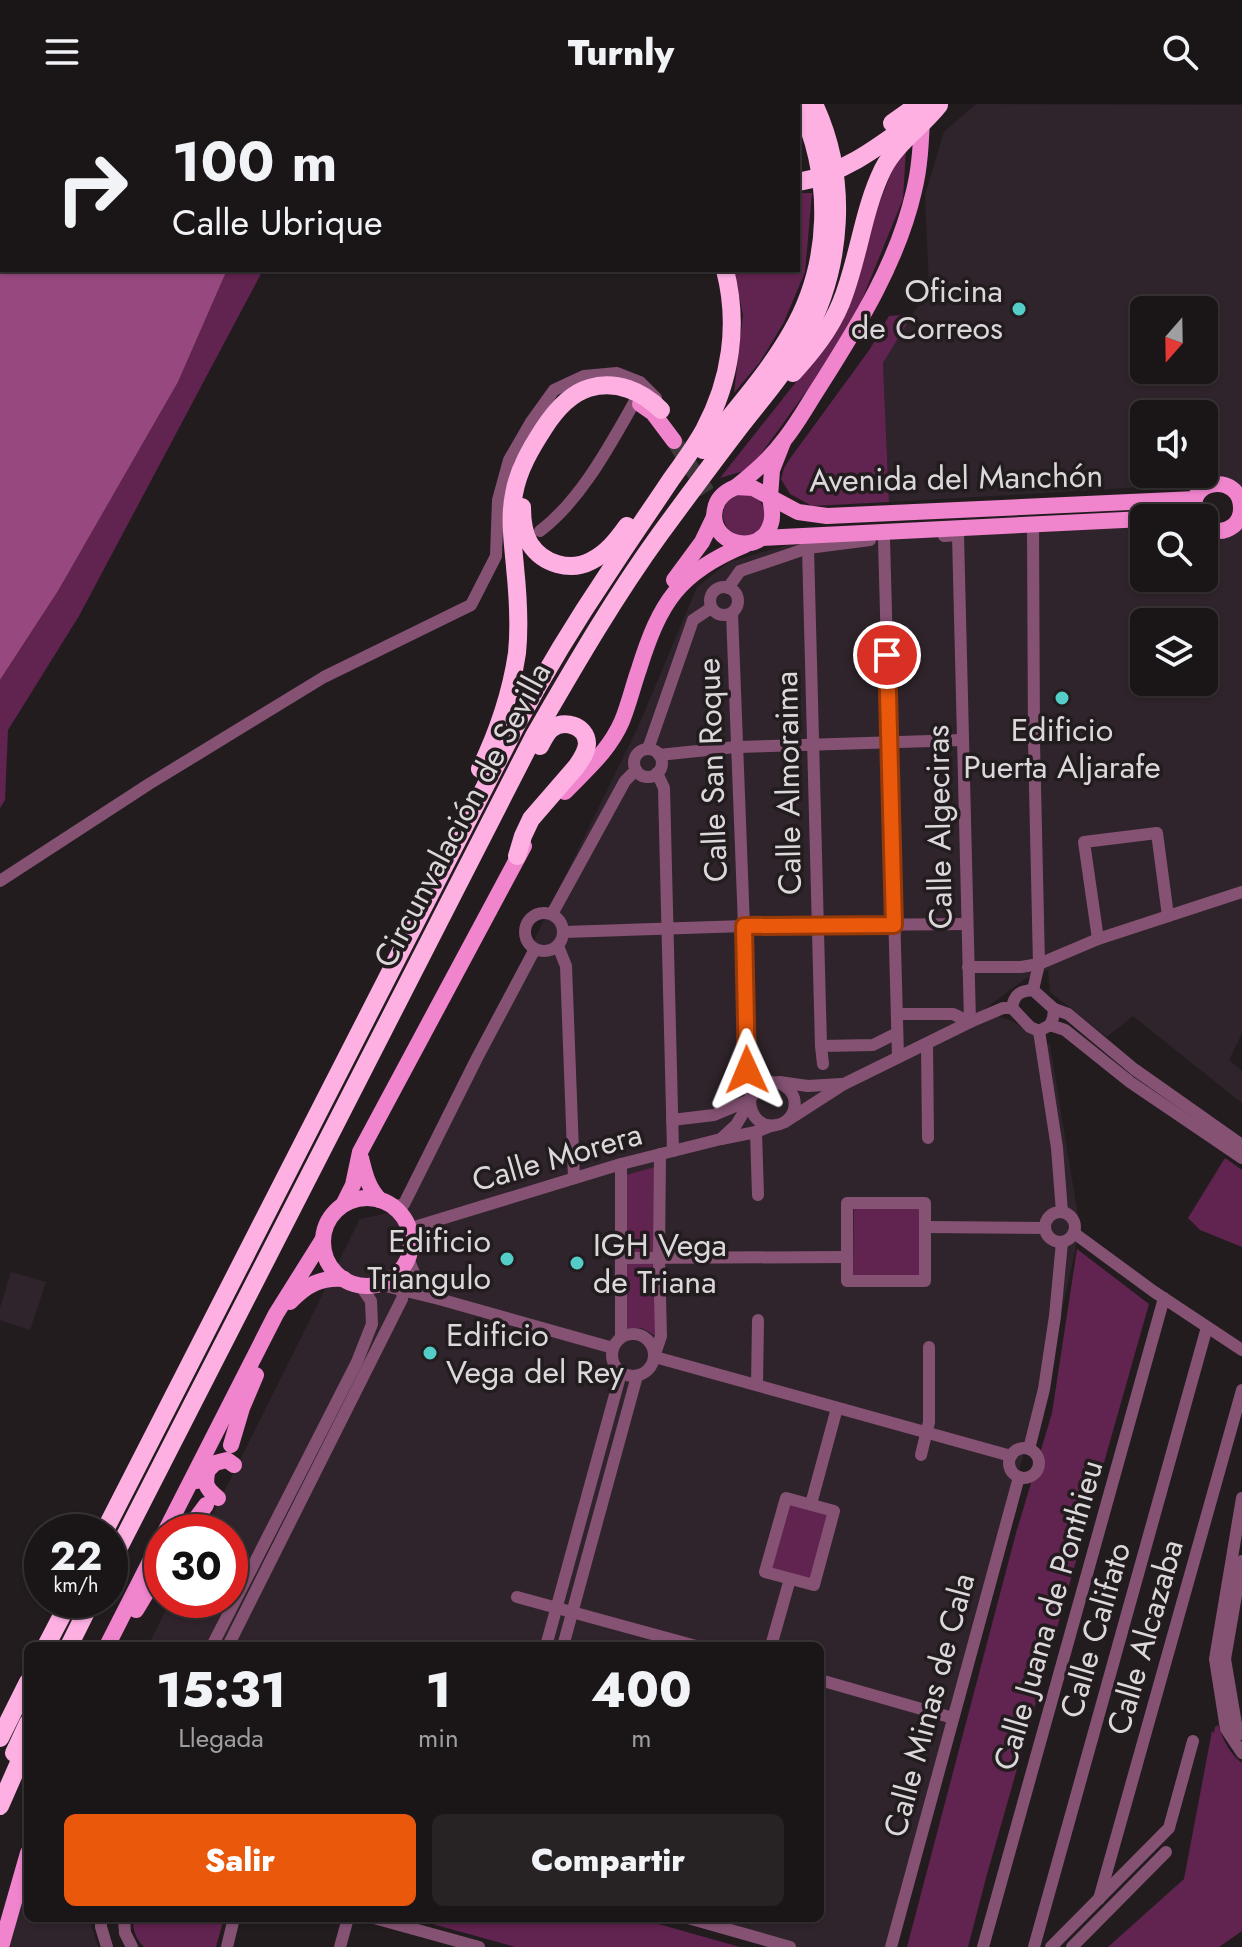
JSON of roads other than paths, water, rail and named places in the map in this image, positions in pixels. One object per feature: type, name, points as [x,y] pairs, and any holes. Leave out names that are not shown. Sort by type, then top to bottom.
[{"type":"highway","name":"Circunvalación de Sevilla","points":[[128,1530],[534,736],[640,562],[803,340],[823,297],[837,231],[838,204],[831,154],[814,104]]},
{"type":"highway","points":[[909,117],[909,136],[928,120],[940,104]]},
{"type":"highway","points":[[654,505],[675,486],[773,361],[792,332],[810,293],[819,260],[823,194],[818,157],[800,106]]},
{"type":"highway","points":[[731,439],[748,426],[810,354],[834,318],[847,287],[875,187],[909,117]]},
{"type":"highway","points":[[802,176],[818,167],[850,158],[909,117]]},
{"type":"highway","name":"Circunvalación de Sevilla","points":[[113,1514],[533,694],[607,575],[706,427],[721,393],[731,345],[732,304],[725,272]]},
{"type":"highway","points":[[661,410],[641,393],[613,386],[585,389],[571,397],[546,425],[521,470],[513,496],[531,546],[541,556],[562,566],[573,567],[604,553],[644,502],[668,485]]},
{"type":"highway","points":[[442,868],[449,831],[487,754],[506,704],[519,626],[517,587],[525,530],[522,506],[528,479],[551,437],[570,411],[603,396],[635,401]]},
{"type":"highway","points":[[471,857],[503,816],[549,731],[562,724],[578,727],[587,743],[582,758],[531,819],[517,856]]},
{"type":"highway","points":[[48,1642],[61,1618]]},
{"type":"highway","points":[[71,1642],[83,1618]]},
{"type":"highway","points":[[0,1737],[24,1690]]},
{"type":"highway","points":[[0,1785],[24,1732]]},
{"type":"highway","points":[[0,1806],[24,1751]]},
{"type":"main road","points":[[721,488],[753,473],[783,442],[871,302],[904,225],[915,190],[921,144],[909,117]]},
{"type":"main road","points":[[635,401],[653,413],[677,437],[661,410]]},
{"type":"main road","points":[[343,1205],[353,1185],[360,1152],[517,856],[545,814],[595,763],[611,741],[621,722],[648,639],[674,591],[703,565],[753,542],[771,523],[772,470],[783,442]]},
{"type":"main road","points":[[1201,504],[1206,487],[1211,484],[1224,484],[1236,492],[1241,512],[1230,528],[1218,531]]},
{"type":"main road","points":[[721,488],[753,488],[770,497]]},
{"type":"main road","points":[[581,775],[615,715],[649,618],[702,542],[715,513],[721,488]]},
{"type":"main road","name":"Avenida del Manchón","points":[[770,497],[798,512],[827,516],[1130,515]]},
{"type":"main road","points":[[715,513],[721,534],[728,540],[753,542]]},
{"type":"main road","name":"Avenida del Manchón","points":[[753,542],[803,543],[1130,520]]},
{"type":"main road","points":[[181,1514],[207,1471],[281,1313],[305,1287],[330,1278],[377,1284],[391,1278],[405,1262],[411,1242],[408,1229],[402,1217],[373,1193],[360,1152]]},
{"type":"main road","points":[[352,1282],[332,1269],[328,1262],[323,1247],[327,1223],[343,1205],[358,1199],[387,1204]]},
{"type":"main road","points":[[177,1514],[280,1307],[323,1239]]},
{"type":"main road","points":[[231,1445],[270,1336]]},
{"type":"main road","points":[[202,1514],[212,1502],[205,1483],[210,1456],[224,1416]]},
{"type":"main road","points":[[207,1471],[215,1463],[227,1460],[234,1465]]},
{"type":"main road","points":[[113,1642],[144,1581]]},
{"type":"main road","points":[[114,1642],[144,1595]]},
{"type":"main road","points":[[1,1947],[24,1866]]},
{"type":"main road","points":[[12,1905],[24,1886]]},
{"type":"street","points":[[0,881],[149,784],[324,677],[471,605],[496,556],[498,500],[509,460],[554,390],[584,376],[617,373],[647,388],[655,396],[661,410]]},
{"type":"street","points":[[525,530],[551,522],[576,494],[635,401]]},
{"type":"street","points":[[1033,528],[1039,964],[1033,990]]},
{"type":"street","name":"Calle Algeciras","points":[[884,539],[958,535],[970,1022]]},
{"type":"street","points":[[728,588],[740,571],[803,543],[884,539],[898,1057]]},
{"type":"street","name":"Calle Almoraima","points":[[803,543],[814,744],[823,1064]]},
{"type":"street","points":[[728,588],[735,592],[738,605],[728,615],[718,615],[711,608],[709,599],[713,591],[728,588]]},
{"type":"street","points":[[711,608],[693,620],[654,752],[661,766],[657,773],[648,776],[639,773],[634,766],[642,750],[654,752],[963,740]]},
{"type":"street","name":"Calle San Roque","points":[[732,613],[750,1100]]},
{"type":"street","points":[[552,914],[625,781],[636,770]]},
{"type":"street","points":[[621,1164],[622,1258],[613,1362],[621,1373],[637,1376],[649,1369],[661,1336],[659,1257],[672,1120],[664,788],[657,773]]},
{"type":"street","points":[[1098,939],[1084,842],[1157,833],[1168,916]]},
{"type":"street","points":[[968,967],[1039,964],[1098,939],[1242,892]]},
{"type":"street","points":[[535,914],[552,914],[561,922],[564,932],[558,946],[547,951],[535,949],[526,940],[525,928],[535,914]]},
{"type":"street","points":[[564,932],[744,926],[967,924]]},
{"type":"street","points":[[558,946],[566,966],[574,1178]]},
{"type":"street","points":[[387,1204],[404,1204],[535,949]]},
{"type":"street","points":[[1012,1008],[1016,996],[1022,991],[1033,990],[1054,1009],[1068,1014],[1134,1069],[1242,1145]]},
{"type":"street","points":[[750,1100],[752,1114],[765,1125],[785,1122],[844,1084],[970,1022],[1003,1008],[1012,1008],[1030,1027],[1065,1030],[1130,1082],[1242,1158]]},
{"type":"street","points":[[1054,1009],[1053,1018],[1045,1028],[1062,1212]]},
{"type":"street","points":[[897,1014],[953,1014],[970,1022]]},
{"type":"street","points":[[821,1046],[873,1045],[897,1033]]},
{"type":"street","points":[[927,1044],[928,1138]]},
{"type":"street","points":[[808,1086],[823,1064],[844,1084]]},
{"type":"street","points":[[747,1070],[785,1086],[793,1095],[794,1107],[785,1122]]},
{"type":"street","points":[[721,1139],[736,1125],[761,1084],[844,1084]]},
{"type":"street","points":[[672,1120],[714,1115],[750,1100]]},
{"type":"street","name":"Calle Morera","points":[[408,1229],[621,1164],[771,1126]]},
{"type":"street","points":[[756,1132],[758,1195]]},
{"type":"street","points":[[847,1203],[925,1203],[925,1227],[925,1281],[847,1281],[847,1203]]},
{"type":"street","points":[[1062,1212],[1074,1222],[1074,1233],[1057,1242],[1048,1237],[1045,1228],[1050,1216],[1062,1212]]},
{"type":"street","points":[[925,1227],[1045,1228]]},
{"type":"street","points":[[1074,1233],[1242,1350]]},
{"type":"street","points":[[1029,1449],[1044,1389],[1062,1242]]},
{"type":"street","points":[[622,1258],[847,1257]]},
{"type":"street","points":[[230,1642],[402,1299],[405,1262]]},
{"type":"street","points":[[405,1262],[425,1289],[439,1299]]},
{"type":"street","points":[[214,1642],[357,1362],[372,1324],[371,1301],[352,1282]]},
{"type":"street","points":[[377,1284],[617,1343],[633,1333],[645,1337],[653,1346],[655,1356]]},
{"type":"street","name":"Calle Juana de Ponthieu","points":[[983,1947],[1164,1298]]},
{"type":"street","points":[[757,1385],[758,1320]]},
{"type":"street","name":"Calle Califato","points":[[1034,1947],[1207,1327]]},
{"type":"street","points":[[921,1455],[929,1417],[929,1347]]},
{"type":"street","points":[[655,1356],[1011,1456]]},
{"type":"street","points":[[547,1642],[621,1373]]},
{"type":"street","points":[[564,1642],[637,1376]]},
{"type":"street","name":"Calle Alcazaba","points":[[1099,1899],[1242,1390]]},
{"type":"street","points":[[811,1504],[837,1408]]},
{"type":"street","points":[[1029,1449],[1036,1454],[1038,1468],[1028,1477],[1019,1477],[1010,1468],[1011,1456],[1016,1450],[1029,1449]]},
{"type":"street","name":"Calle Minas de Cala","points":[[891,1947],[1019,1477]]},
{"type":"street","points":[[786,1498],[811,1504],[834,1511],[814,1585],[765,1572],[786,1498]]},
{"type":"street","points":[[1242,1498],[1215,1659],[1226,1729],[1242,1753]]},
{"type":"street","points":[[1242,1561],[1225,1659],[1236,1724],[1242,1734]]},
{"type":"street","points":[[772,1642],[790,1579]]},
{"type":"street","points":[[517,1597],[681,1642]]},
{"type":"street","points":[[824,1681],[953,1718]]},
{"type":"street","points":[[1051,1947],[1169,1828],[1193,1741]]},
{"type":"street","points":[[1072,1947],[1166,1852]]},
{"type":"street","points":[[101,1922],[107,1947]]},
{"type":"street","points":[[124,1922],[125,1933],[132,1947]]},
{"type":"street","points":[[227,1947],[233,1922]]},
{"type":"street","points":[[340,1947],[347,1922]]},
{"type":"street","points":[[386,1922],[450,1943],[479,1947]]},
{"type":"street","points":[[703,1922],[790,1947]]},
{"type":"tunnel","points":[[674,441],[707,492]]},
{"type":"place","name":"Oficina de Correos","points":[[1019,309]]},
{"type":"place","name":"Edificio Puerta Aljarafe","points":[[1062,698]]},
{"type":"place","name":"Edificio Triangulo","points":[[507,1259]]},
{"type":"place","name":"IGH Vega de Triana","points":[[577,1263]]},
{"type":"place","name":"Edificio Vega del Rey","points":[[430,1353]]}]
